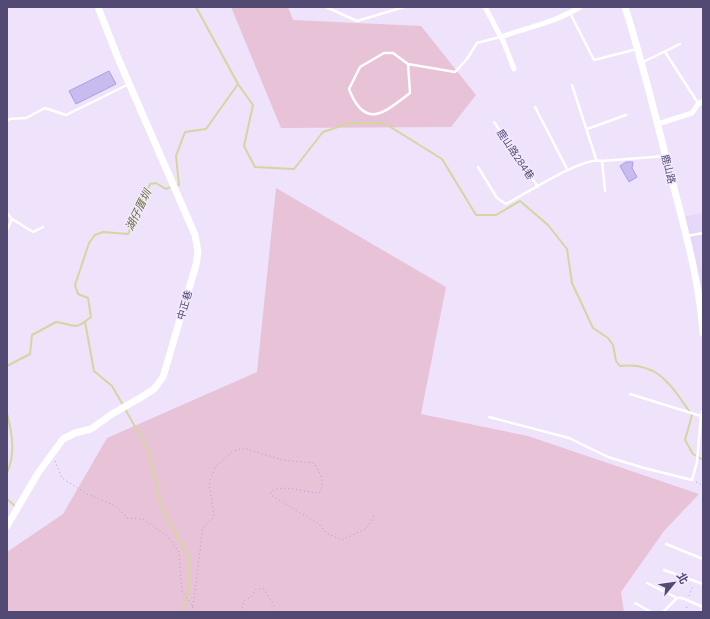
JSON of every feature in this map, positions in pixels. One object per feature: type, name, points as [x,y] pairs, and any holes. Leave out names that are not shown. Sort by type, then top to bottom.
[{"type":"street","points":[[98,7],[129,84]]},
{"type":"street","points":[[485,7],[501,37],[514,69]]},
{"type":"street","points":[[501,37],[524,28],[551,22],[580,7]]},
{"type":"street","name":"鹿山路","points":[[625,7],[642,63],[686,236],[702,308],[703,333]]},
{"type":"street","name":"中正巷","points":[[51,454],[63,439],[74,433],[91,429],[154,389],[163,377],[196,265],[198,252],[195,235],[129,84]]},
{"type":"street","points":[[658,124],[692,113],[701,102]]},
{"type":"street","points":[[7,526],[51,454]]},
{"type":"lane","points":[[326,7],[357,21],[404,7]]},
{"type":"lane","points":[[570,13],[594,60],[638,49]]},
{"type":"lane","points":[[408,64],[410,93],[387,110],[380,114],[372,114],[361,109],[353,100],[349,89],[353,80],[360,67],[376,56],[384,53],[393,53],[408,64],[455,72],[467,59],[477,42],[501,37]]},
{"type":"lane","points":[[642,63],[680,44]]},
{"type":"lane","points":[[665,52],[701,102]]},
{"type":"lane","points":[[7,121],[10,119],[26,118],[45,108],[66,116],[129,84]]},
{"type":"lane","points":[[572,85],[596,159],[602,161],[666,156]]},
{"type":"lane","points":[[535,107],[567,169]]},
{"type":"lane","points":[[587,129],[626,115]]},
{"type":"lane","name":"鹿山路284巷","points":[[494,122],[538,187]]},
{"type":"lane","name":"鹿山路284巷","points":[[478,167],[497,198],[506,204],[567,169],[596,159]]},
{"type":"lane","points":[[602,161],[605,191]]},
{"type":"lane","points":[[7,213],[33,232],[44,227]]},
{"type":"lane","points":[[7,230],[12,218]]},
{"type":"lane","points":[[686,236],[703,233]]},
{"type":"lane","points":[[630,394],[701,416]]},
{"type":"lane","points":[[489,417],[569,438],[608,457],[692,480],[697,462],[701,416],[703,410]]},
{"type":"lane","points":[[666,544],[703,559]]},
{"type":"lane","points":[[664,570],[703,584]]},
{"type":"lane","points":[[647,583],[677,598],[703,607]]},
{"type":"lane","points":[[663,612],[677,598]]},
{"type":"lane","points":[[635,603],[651,612]]},
{"type":"path","points":[[192,612],[203,528],[214,517],[209,482],[216,466],[233,451],[244,448],[282,460],[314,463],[322,477],[322,487],[319,493],[282,487],[271,491],[271,495],[319,524],[326,533],[342,540],[367,528],[374,516]]},
{"type":"path","points":[[51,454],[62,478],[87,494],[116,506],[127,518],[144,519],[166,535],[179,552],[182,592],[193,606]]},
{"type":"path","points":[[692,480],[703,485]]},
{"type":"path","points":[[691,591],[695,581]]},
{"type":"path","points":[[241,612],[244,601],[252,596],[256,589],[264,589],[276,609]]},
{"type":"path","points":[[686,612],[688,601]]},
{"type":"shaded area","points":[[231,7],[288,7],[293,20],[421,26],[476,95],[451,127],[281,128]]},
{"type":"shaded area","points":[[276,188],[446,287],[421,414],[528,436],[699,494],[664,531],[621,592],[624,612],[7,612],[7,552],[63,514],[107,438],[257,372]]},
{"type":"shaded area","points":[[703,213],[703,289],[702,289],[683,217]]},
{"type":"building","points":[[109,71],[116,84],[76,104],[69,91]]},
{"type":"building","points":[[626,162],[633,162],[632,168],[637,177],[629,182],[620,166]]},
{"type":"waterway","points":[[196,7],[238,84],[253,105],[244,146],[255,167],[294,169],[323,132],[350,123],[384,123],[442,159],[476,215],[496,215],[520,201],[548,225],[567,249],[572,283],[593,328],[608,338],[613,345],[616,361],[620,366],[634,366],[655,372],[671,386],[685,404],[692,415],[685,440],[693,454],[703,460]]},
{"type":"waterway","name":"湖仔厝圳","points":[[176,186],[179,185],[176,156],[185,132],[206,129],[238,84]]},
{"type":"waterway","name":"湖仔厝圳","points":[[7,366],[30,354],[32,335],[56,322],[78,326],[91,317],[88,298],[78,294],[75,285],[89,243],[95,235],[103,232],[128,234],[150,184],[156,183],[166,189],[171,187]]},
{"type":"waterway","points":[[85,322],[94,371],[112,386],[123,405]]},
{"type":"waterway","points":[[125,409],[149,451],[161,506],[189,558],[189,586],[183,612]]},
{"type":"waterway","name":"湖仔厝圳","points":[[7,413],[12,436],[12,458],[7,473]]},
{"type":"waterway","name":"湖仔厝圳","points":[[7,499],[16,507]]}]
